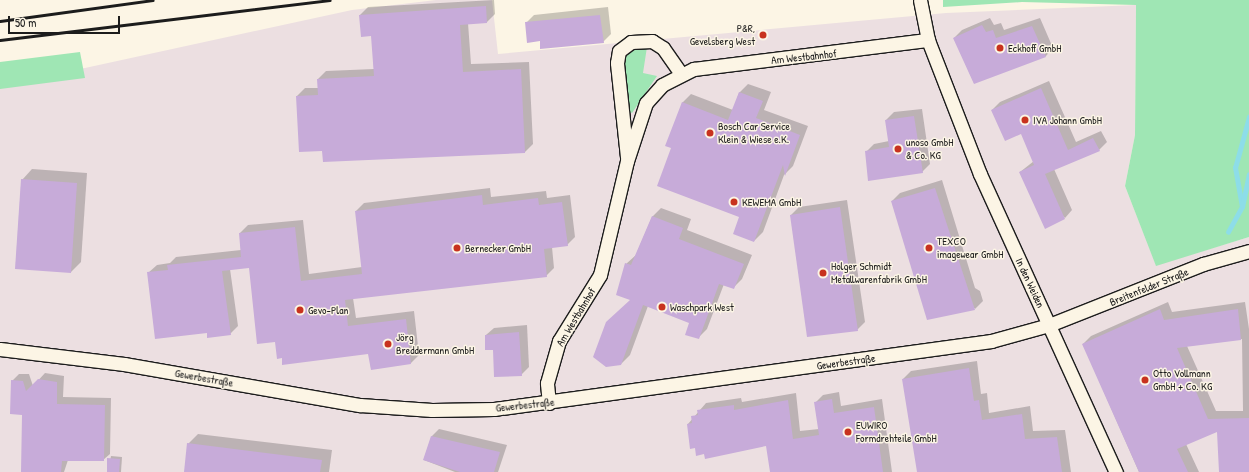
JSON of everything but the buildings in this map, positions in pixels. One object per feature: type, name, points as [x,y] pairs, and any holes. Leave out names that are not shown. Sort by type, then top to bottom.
[{"type":"street","name":"In den Weiden","points":[[920,0],[928,40],[980,174],[1116,472]]},
{"type":"street","name":"Am Westbahnhof","points":[[549,403],[547,384],[559,341],[600,275],[627,161],[646,103],[662,85],[681,74],[694,69],[928,40]]},
{"type":"street","name":"Am Westbahnhof","points":[[627,161],[617,63],[619,51],[631,42],[652,41],[663,48],[681,74]]},
{"type":"street","name":"Breitenfelder Straße","points":[[1049,325],[1204,264],[1249,251]]},
{"type":"street","name":"Gewerbestraße","points":[[0,349],[124,364],[360,405],[461,410],[549,403],[991,341],[1049,325]]},
{"type":"shaded area","points":[[436,0],[492,0],[498,54],[946,13],[1136,5],[1135,135],[1125,186],[1156,265],[1249,237],[1249,472],[0,472],[0,78],[85,68],[352,10]]},
{"type":"green space","points":[[943,0],[1249,0],[1249,237],[1156,266],[1125,186],[1135,135],[1136,5],[1022,2],[943,7]]},
{"type":"green space","points":[[636,46],[647,47],[643,73],[657,76],[632,113],[628,111],[623,65],[626,55]]},
{"type":"green space","points":[[80,52],[85,78],[0,89],[0,62]]},
{"type":"waterway","points":[[1242,207],[1235,168],[1249,117]]},
{"type":"waterway","points":[[1228,232],[1242,207],[1249,175]]},
{"type":"railway","points":[[0,21],[153,0]]},
{"type":"railway","points":[[0,40],[330,0]]},
{"type":"place","name":"P&R, Gevelsberg West","points":[[763,35]]},
{"type":"place","name":"Eckhoff GmbH","points":[[1000,48]]},
{"type":"place","name":"IVA Johann GmbH","points":[[1025,120]]},
{"type":"place","name":"Bosch Car Service Klein & Wiese e.K.","points":[[710,133]]},
{"type":"place","name":"unoso GmbH & Co. KG","points":[[898,149]]},
{"type":"place","name":"KEWEMA GmbH","points":[[734,202]]},
{"type":"place","name":"Bernecker GmbH","points":[[457,248]]},
{"type":"place","name":"TEXCO imagewear GmbH","points":[[929,248]]},
{"type":"place","name":"Holger Schmidt Metallwarenfabrik GmbH","points":[[823,273]]},
{"type":"place","name":"Waschpark West","points":[[662,307]]},
{"type":"place","name":"Gevo-Plan","points":[[300,310]]},
{"type":"place","name":"Jörg Breddermann GmbH","points":[[388,344]]},
{"type":"place","name":"Otto Vollmann GmbH + Co. KG","points":[[1145,380]]},
{"type":"place","name":"EUWIRO Formdrehteile GmbH","points":[[848,432]]}]
